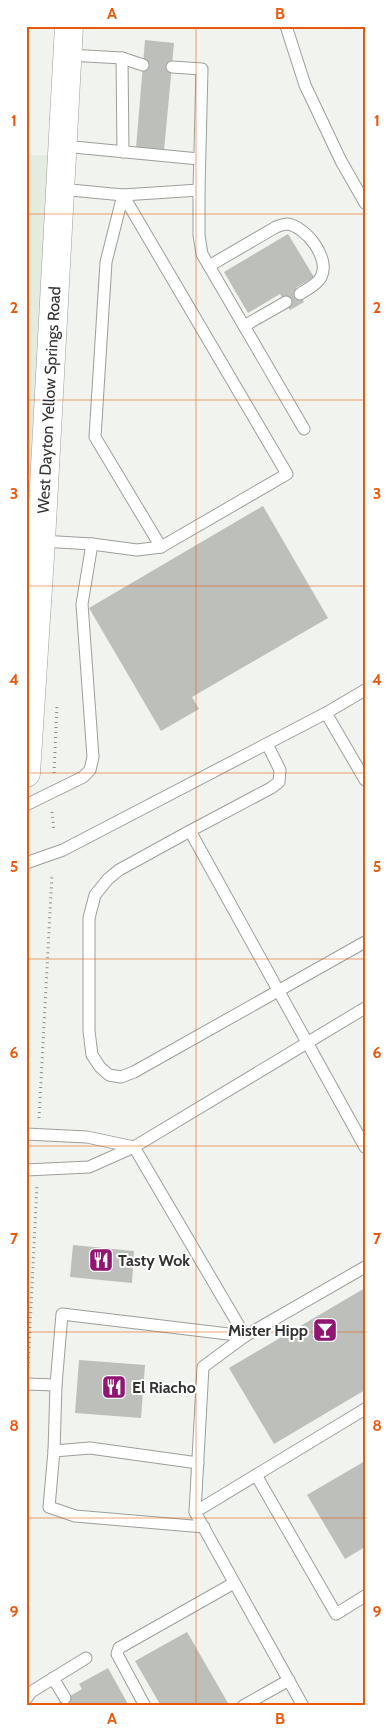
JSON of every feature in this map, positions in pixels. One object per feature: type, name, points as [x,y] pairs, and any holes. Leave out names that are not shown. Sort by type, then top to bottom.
[{"type":"main road","name":"West Dayton Yellow Springs Road","points":[[26,773],[32,602],[41,541],[69,26]]},
{"type":"lane","points":[[286,26],[305,85],[340,161],[365,204]]},
{"type":"lane","points":[[68,55],[122,58],[143,66]]},
{"type":"lane","points":[[122,58],[123,152]]},
{"type":"lane","points":[[172,67],[202,69],[199,159],[199,235],[202,254],[304,430]]},
{"type":"lane","points":[[62,146],[199,159]]},
{"type":"lane","points":[[60,189],[123,194],[199,190]]},
{"type":"lane","points":[[123,194],[106,262],[95,437],[161,547]]},
{"type":"lane","points":[[41,541],[92,544],[137,550],[161,547],[287,474],[123,194]]},
{"type":"lane","points":[[209,266],[276,227],[286,224],[300,228],[314,242],[322,260],[322,276],[316,284],[300,294]]},
{"type":"lane","points":[[244,326],[286,302]]},
{"type":"lane","points":[[26,805],[82,777],[90,770],[93,757],[82,604],[92,544]]},
{"type":"lane","points":[[26,863],[62,850],[326,713],[365,690]]},
{"type":"lane","points":[[326,713],[365,780]]},
{"type":"lane","points":[[267,744],[280,770],[279,782],[118,870],[95,895],[89,918],[89,1031],[92,1055],[100,1067],[109,1075],[121,1077],[128,1075],[365,942]]},
{"type":"lane","points":[[190,831],[365,1147]]},
{"type":"lane","points":[[26,1170],[89,1168],[134,1147],[365,1008]]},
{"type":"lane","points":[[26,1134],[87,1137],[134,1147],[245,1336]]},
{"type":"lane","points":[[303,1706],[195,1512],[203,1367],[245,1336],[365,1267]]},
{"type":"lane","points":[[204,1527],[75,1516],[49,1507],[62,1314],[245,1336]]},
{"type":"lane","points":[[26,1384],[56,1385]]},
{"type":"lane","points":[[195,1512],[365,1409]]},
{"type":"lane","points":[[54,1451],[90,1448],[198,1463]]},
{"type":"lane","points":[[256,1475],[336,1614],[365,1596]]},
{"type":"lane","points":[[146,1706],[117,1654],[119,1648],[234,1582]]},
{"type":"lane","points":[[26,1699],[31,1692],[86,1658]]},
{"type":"lane","points":[[54,1678],[65,1698]]},
{"type":"lane","points":[[243,1706],[289,1680]]},
{"type":"path","points":[[52,812],[54,831]]},
{"type":"path","points":[[38,1122],[41,1104],[52,875]]},
{"type":"path","points":[[28,1368],[38,1181]]},
{"type":"path","points":[[26,1419],[27,1404]]},
{"type":"shaded area","points":[[26,155],[62,155],[26,773]]},
{"type":"building","points":[[145,40],[174,43],[164,151],[136,148]]},
{"type":"building","points":[[288,234],[314,277],[296,288],[304,302],[290,310],[280,294],[248,313],[224,272]]},
{"type":"building","points":[[263,506],[328,618],[192,697],[199,709],[161,731],[89,608]]},
{"type":"building","points":[[73,1245],[134,1251],[132,1283],[70,1277]]},
{"type":"building","points":[[365,1288],[365,1390],[274,1444],[229,1368]]},
{"type":"building","points":[[79,1360],[145,1365],[141,1418],[75,1413]]},
{"type":"building","points":[[365,1461],[365,1547],[345,1559],[307,1495]]},
{"type":"building","points":[[187,1632],[228,1703],[223,1706],[161,1706],[135,1661]]},
{"type":"building","points":[[108,1668],[129,1706],[53,1706],[82,1689],[79,1684]]},
{"type":"place","name":"Tasty Wok","points":[[101,1260]]},
{"type":"place","name":"Mister Hipp","points":[[325,1330]]},
{"type":"place","name":"El Riacho","points":[[114,1387]]}]
